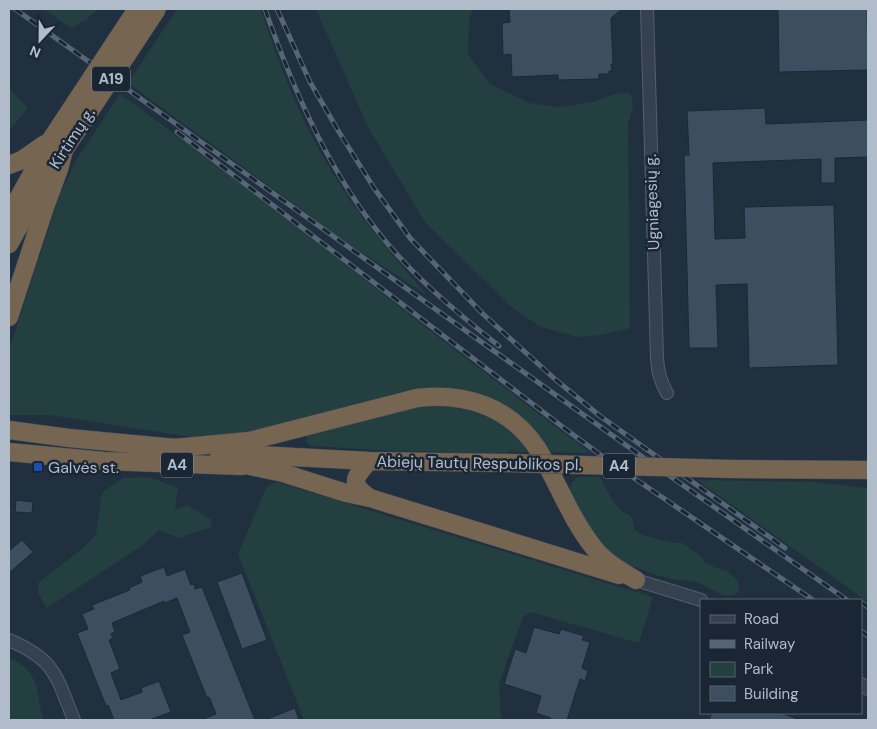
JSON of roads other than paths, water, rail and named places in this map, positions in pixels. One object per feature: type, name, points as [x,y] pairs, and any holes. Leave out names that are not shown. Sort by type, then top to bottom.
[{"type":"highway","name":"Kirtimų g.","points":[[9,244],[35,197],[57,146],[137,9]]},
{"type":"highway","name":"Kirtimų g.","points":[[9,215],[57,146],[158,9]]},
{"type":"highway","points":[[9,165],[57,146],[59,169],[9,317]]},
{"type":"highway","points":[[174,448],[249,441],[417,398],[434,396],[464,398],[490,408],[516,424],[526,434],[537,449],[582,532],[595,550],[606,560],[636,580]]},
{"type":"highway","name":"Abiejų Tautų Respublikos pl.","points":[[9,430],[220,454],[299,458],[732,469],[868,469]]},
{"type":"highway","name":"Abiejų Tautų Respublikos pl.","points":[[9,452],[104,461],[250,466],[299,458]]},
{"type":"highway","points":[[368,461],[359,474],[356,484],[359,491],[370,498]]},
{"type":"highway","points":[[250,466],[283,473],[346,493],[370,498],[636,580]]},
{"type":"highway","points":[[819,470],[868,479]]},
{"type":"highway","points":[[565,558],[577,554],[581,549],[582,532]]},
{"type":"street","name":"Ugniagesių g.","points":[[647,9],[657,358],[661,383],[667,393]]},
{"type":"street","points":[[636,580],[700,600]]},
{"type":"street","points":[[9,640],[33,652],[51,667],[74,720]]},
{"type":"railway","points":[[15,9],[637,453],[846,599]]},
{"type":"railway","points":[[265,9],[298,95],[311,123],[357,203],[388,245],[418,276],[449,305],[499,346]]},
{"type":"railway","points":[[277,9],[310,82],[339,132],[374,188],[410,238],[483,314],[556,380],[600,416],[785,548]]},
{"type":"railway","points":[[177,132],[606,459],[812,599]]},
{"type":"railway","points":[[862,603],[868,607]]},
{"type":"railway","points":[[862,632],[868,636]]},
{"type":"place","name":"Galvės st.","points":[[38,467]]}]
